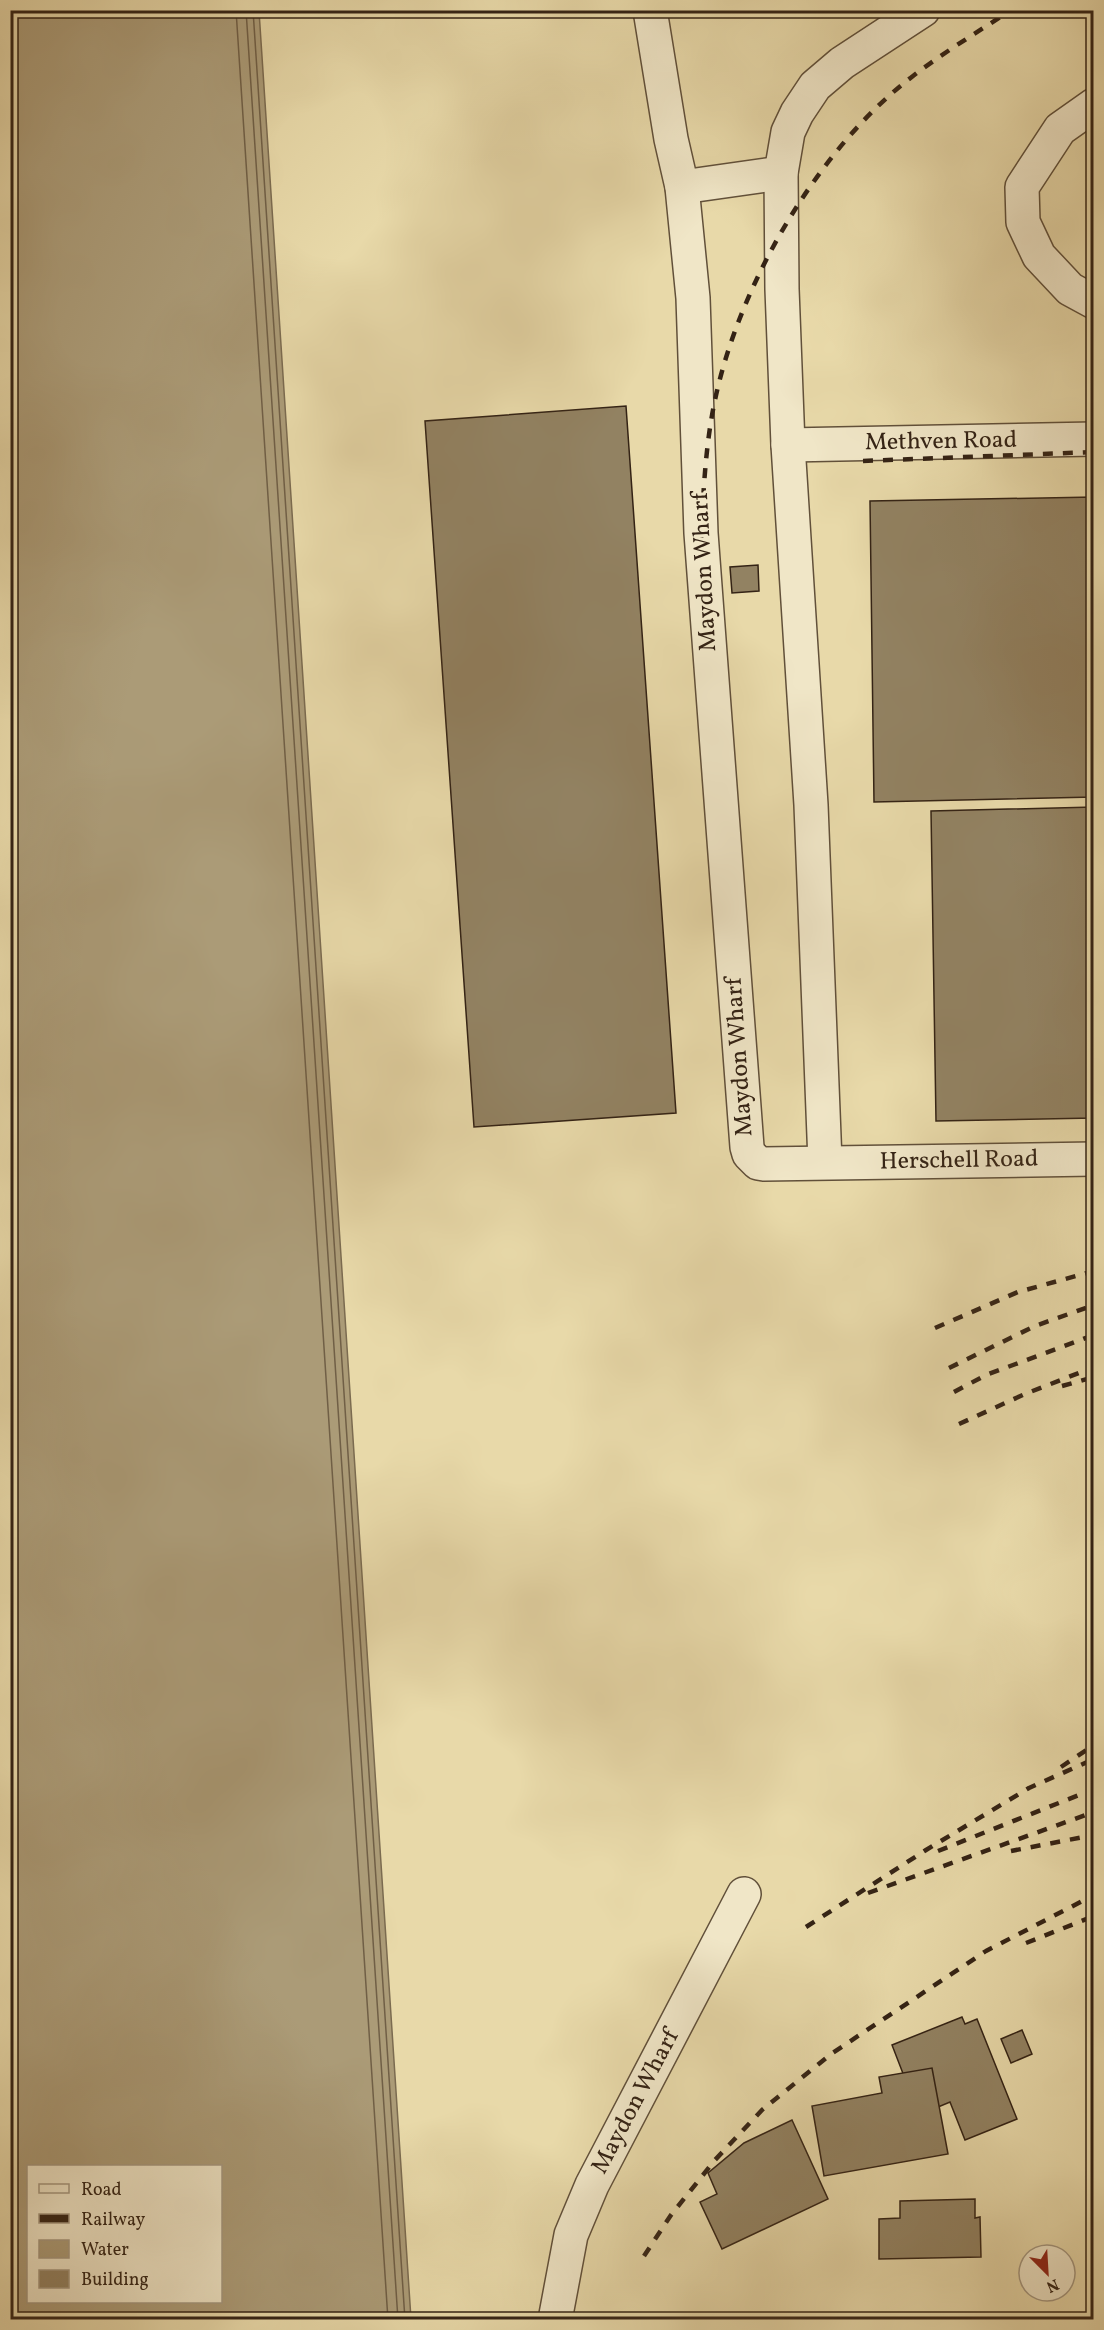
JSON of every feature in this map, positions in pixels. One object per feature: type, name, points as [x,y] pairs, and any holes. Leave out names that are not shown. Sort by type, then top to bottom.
[{"type":"street","name":"Maydon Wharf","points":[[650,10],[671,139],[682,187],[693,298],[701,533],[747,1147],[749,1154],[758,1163],[825,1162]]},
{"type":"street","points":[[825,1162],[811,805],[788,445],[780,174],[788,132],[797,113],[815,86],[842,63],[923,10]]},
{"type":"street","points":[[1094,105],[1060,129],[1022,187],[1023,222],[1038,256],[1070,289],[1094,302]]},
{"type":"street","points":[[682,187],[780,174]]},
{"type":"street","name":"Methven Road","points":[[788,445],[1094,439]]},
{"type":"street","name":"Herschell Road","points":[[825,1162],[1094,1159]]},
{"type":"street","name":"Maydon Wharf","points":[[555,2319],[572,2235],[592,2185],[744,1894]]},
{"type":"water","points":[[11,10],[259,11],[411,2319],[11,2319]]},
{"type":"building","points":[[626,406],[676,1113],[474,1127],[425,421]]},
{"type":"building","points":[[1094,497],[1094,797],[874,802],[870,501]]},
{"type":"building","points":[[758,565],[759,591],[732,593],[730,567]]},
{"type":"building","points":[[1094,807],[1094,1118],[936,1121],[931,811]]},
{"type":"building","points":[[962,2017],[965,2024],[977,2019],[1017,2119],[965,2140],[950,2102],[919,2115],[892,2045]]},
{"type":"building","points":[[1022,2030],[1032,2054],[1011,2063],[1001,2039]]},
{"type":"building","points":[[932,2068],[948,2154],[824,2176],[812,2106],[882,2093],[879,2077]]},
{"type":"building","points":[[792,2120],[828,2199],[722,2249],[700,2202],[717,2194],[708,2173],[744,2143]]},
{"type":"building","points":[[975,2199],[975,2218],[980,2217],[981,2257],[879,2259],[879,2219],[900,2218],[900,2201]]},
{"type":"railway","points":[[700,558],[706,458],[715,400],[743,311],[763,266],[787,222],[845,141],[878,106],[925,67],[1011,10]]},
{"type":"railway","points":[[863,461],[1094,452]]},
{"type":"railway","points":[[935,1328],[1018,1292],[1094,1271]]},
{"type":"railway","points":[[949,1368],[1035,1326],[1094,1305]]},
{"type":"railway","points":[[954,1392],[986,1375],[1094,1335]]},
{"type":"railway","points":[[959,1424],[1025,1394],[1094,1367]]},
{"type":"railway","points":[[1062,1386],[1094,1377]]},
{"type":"railway","points":[[1061,1767],[1094,1745]]},
{"type":"railway","points":[[806,1927],[926,1850],[1029,1788],[1094,1759]]},
{"type":"railway","points":[[938,1851],[1094,1789]]},
{"type":"railway","points":[[868,1893],[1094,1812]]},
{"type":"railway","points":[[1011,1851],[1094,1835]]},
{"type":"railway","points":[[644,2256],[671,2215],[715,2160],[762,2110],[831,2054],[986,1951],[1094,1895]]},
{"type":"railway","points":[[1026,1943],[1094,1916]]}]
